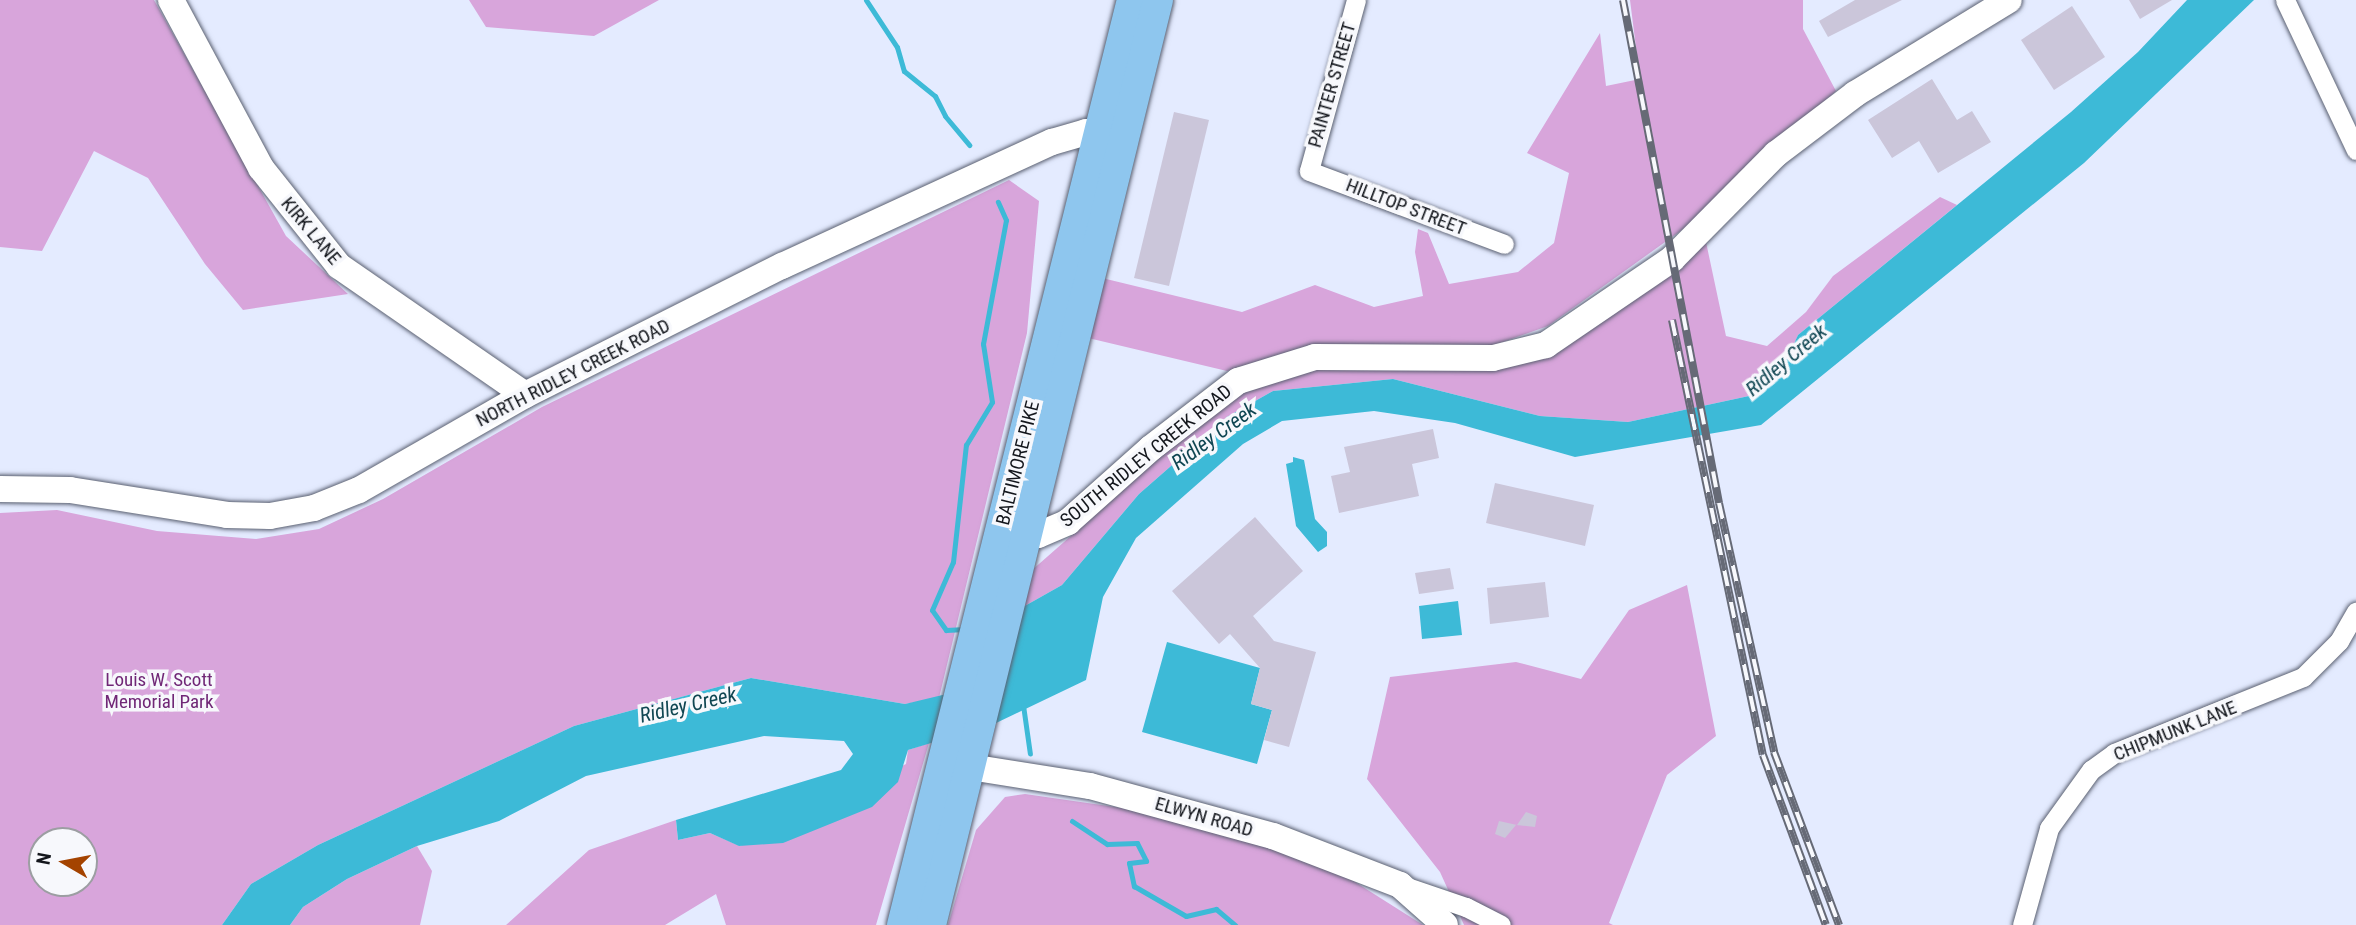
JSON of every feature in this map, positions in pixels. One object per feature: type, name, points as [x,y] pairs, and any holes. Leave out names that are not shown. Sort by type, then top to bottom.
[{"type":"main road","name":"BALTIMORE PIKE","points":[[1114,131],[1132,0]]},
{"type":"main road","name":"BALTIMORE PIKE","points":[[931,925],[954,757],[979,618],[1014,535],[1114,131],[1158,0]]},
{"type":"main road","name":"BALTIMORE PIKE","points":[[902,925],[954,757],[978,733],[1009,610],[1014,535]]},
{"type":"street","name":"KIRK LANE","points":[[171,0],[261,168],[339,266],[525,395]]},
{"type":"street","name":"PAINTER STREET","points":[[1309,171],[1356,0]]},
{"type":"street","name":"SOUTH RIDLEY CREEK ROAD","points":[[1014,535],[1069,522],[1152,448],[1238,381],[1315,357],[1493,358],[1546,345],[1672,259],[1776,154],[1855,94],[2009,0]]},
{"type":"street","points":[[2287,5],[2356,150]]},
{"type":"street","name":"NORTH RIDLEY CREEK ROAD","points":[[0,489],[70,490],[227,515],[270,516],[314,508],[359,490],[525,395],[817,250],[1052,142],[1114,131]]},
{"type":"street","name":"HILLTOP STREET","points":[[1309,171],[1504,244]]},
{"type":"street","name":"CHIPMUNK LANE","points":[[2022,925],[2049,828],[2091,771],[2114,753],[2303,677],[2339,641],[2356,611]]},
{"type":"street","name":"ELWYN ROAD","points":[[954,757],[1090,786],[1273,836],[1400,885],[1445,925]]},
{"type":"street","points":[[1400,885],[1466,906],[1501,925]]},
{"type":"green space","points":[[0,0],[154,0],[286,236],[348,294],[243,310],[205,264],[148,178],[94,151],[42,251],[0,247]]},
{"type":"green space","points":[[469,0],[659,0],[594,36],[486,27]]},
{"type":"green space","points":[[1630,0],[1803,0],[1803,29],[1836,91],[1686,227],[1548,326],[1489,347],[1314,351],[1227,371],[1084,337],[1098,277],[1242,312],[1315,285],[1374,307],[1423,296],[1415,252],[1418,229],[1428,233],[1449,284],[1518,272],[1554,243],[1569,173],[1527,153],[1600,33],[1606,86],[1640,79]]},
{"type":"green space","name":"Louis W. Scott Memorial Park","points":[[1009,180],[1039,201],[1027,333],[939,698],[905,704],[751,678],[574,726],[318,845],[251,884],[222,925],[0,925],[0,513],[57,510],[157,531],[256,539],[319,529],[383,499],[542,407]]},
{"type":"green space","points":[[1940,197],[1957,205],[1798,335],[1789,357],[1749,396],[1628,422],[1540,416],[1393,379],[1273,391],[1227,417],[1139,494],[1062,585],[1023,607],[1031,571],[1237,390],[1316,369],[1475,369],[1706,242],[1726,336],[1767,346],[1806,312],[1833,276]]},
{"type":"green space","points":[[1687,585],[1716,736],[1667,775],[1609,923],[1613,925],[1464,925],[1440,872],[1367,779],[1390,677],[1516,662],[1581,679],[1629,610]]},
{"type":"green space","points":[[929,743],[876,925],[726,925],[716,894],[665,925],[506,925],[589,850],[676,820],[678,840],[710,833],[740,846],[906,764],[908,750]]},
{"type":"green space","points":[[1025,794],[1150,812],[1268,844],[1352,880],[1423,925],[948,925],[976,830],[1005,797]]},
{"type":"green space","points":[[417,846],[432,871],[420,925],[290,925],[303,907],[347,879]]},
{"type":"water","name":"Ridley Creek","points":[[2187,0],[2254,0],[2084,163],[1761,425],[1575,457],[1455,423],[1374,411],[1282,421],[1243,444],[1136,538],[1103,597],[1086,680],[994,724],[908,750],[898,782],[872,807],[783,843],[739,846],[710,833],[678,840],[676,820],[841,770],[853,754],[844,741],[764,736],[586,776],[499,821],[417,846],[347,879],[303,907],[290,925],[222,925],[251,884],[318,845],[574,726],[751,678],[905,704],[1005,680],[1023,607],[1062,585],[1139,494],[1227,417],[1273,391],[1393,379],[1540,416],[1628,422],[1749,396],[1788,357],[1798,335],[2071,112],[2138,52]]},
{"type":"water","points":[[1293,457],[1304,460],[1315,519],[1327,532],[1327,546],[1318,552],[1296,526],[1286,464],[1293,462]]},
{"type":"water","points":[[1458,601],[1462,635],[1422,639],[1419,606]]},
{"type":"water","points":[[1167,642],[1260,668],[1251,704],[1272,710],[1257,764],[1142,732]]},
{"type":"building","points":[[1855,0],[1902,0],[1828,37],[1819,21]]},
{"type":"building","points":[[2129,0],[2172,0],[2140,19]]},
{"type":"building","points":[[2072,6],[2105,57],[2054,90],[2021,40]]},
{"type":"building","points":[[1932,79],[1957,120],[1972,111],[1991,142],[1938,173],[1919,141],[1892,158],[1868,120]]},
{"type":"building","points":[[1174,112],[1209,120],[1169,286],[1134,278]]},
{"type":"building","points":[[1433,429],[1439,458],[1412,464],[1419,496],[1339,513],[1331,476],[1350,472],[1344,447]]},
{"type":"building","points":[[1495,483],[1594,505],[1585,546],[1486,523]]},
{"type":"building","points":[[1255,517],[1303,571],[1253,616],[1274,641],[1316,652],[1289,747],[1264,740],[1272,710],[1251,704],[1260,668],[1230,634],[1219,644],[1172,591]]},
{"type":"building","points":[[1450,568],[1454,589],[1419,594],[1415,573]]},
{"type":"building","points":[[1545,582],[1549,617],[1490,624],[1487,588]]},
{"type":"building","points":[[1526,812],[1537,816],[1535,827],[1516,825],[1505,838],[1495,834],[1499,821],[1517,825]]},
{"type":"waterway","points":[[866,0],[897,47],[904,71],[935,96],[945,116],[969,145]]},
{"type":"waterway","points":[[965,629],[946,630],[932,610],[953,562],[966,445],[992,402],[983,344],[1006,220],[998,202]]},
{"type":"waterway","points":[[1023,705],[1030,754]]},
{"type":"waterway","points":[[1072,821],[1107,844],[1137,843],[1146,861],[1129,863],[1134,886],[1186,916],[1216,909],[1235,925]]},
{"type":"railway","points":[[1623,0],[1719,503],[1774,752],[1839,925]]},
{"type":"railway","points":[[1672,320],[1763,755],[1826,925]]}]
